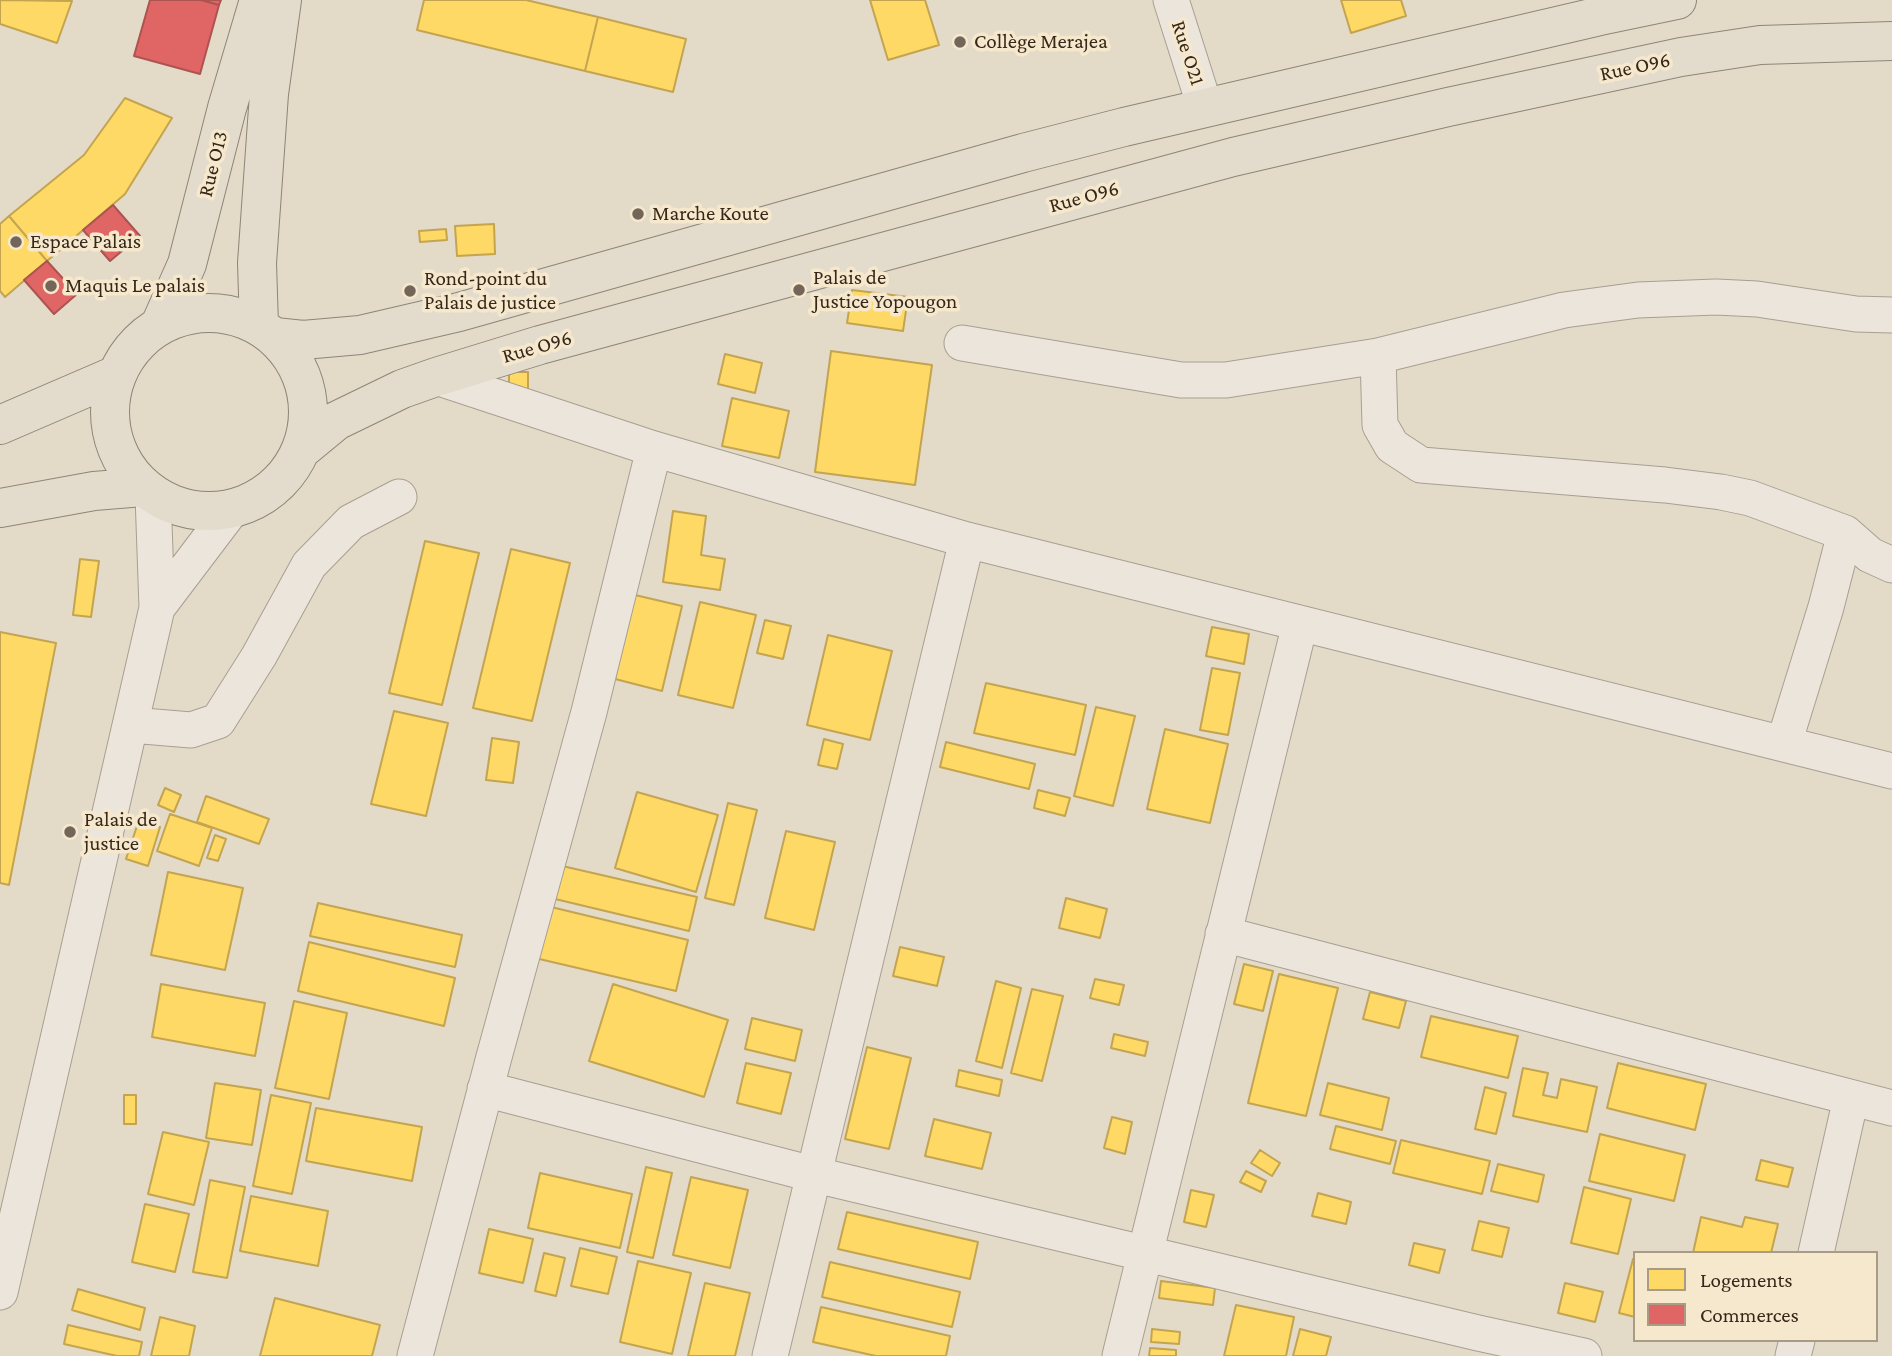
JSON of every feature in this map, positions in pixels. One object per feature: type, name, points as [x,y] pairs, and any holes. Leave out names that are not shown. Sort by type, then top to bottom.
[{"type":"main road","name":"Rue O13","points":[[160,325],[187,264],[227,108],[259,0]]},
{"type":"main road","points":[[282,0],[269,93],[257,263],[267,332],[291,356],[303,378],[308,401],[308,426],[302,449],[285,476],[261,496],[232,509],[191,510],[172,505],[148,491],[126,469],[115,447],[109,423],[109,398],[116,374],[127,355],[142,338],[160,325],[184,315],[210,313],[235,316],[267,332],[303,340],[360,335],[459,312],[1010,157],[1205,107],[1677,0]]},
{"type":"main road","name":"Rue O96","points":[[302,449],[336,421],[436,377],[540,345],[1233,157],[1681,57],[1760,45],[1892,41]]},
{"type":"main road","points":[[0,425],[116,374]]},
{"type":"main road","points":[[0,508],[94,491],[148,491]]},
{"type":"street","name":"Rue O21","points":[[1171,0],[1205,107]]},
{"type":"street","points":[[962,343],[1181,380],[1226,380],[1378,356],[1564,310],[1638,300],[1716,297],[1757,299],[1856,314],[1892,315]]},
{"type":"street","points":[[1378,356],[1380,425],[1392,446],[1421,465],[1665,485],[1750,498],[1845,533],[1870,555],[1892,565]]},
{"type":"street","points":[[436,377],[654,449],[967,540],[1892,771]]},
{"type":"street","points":[[415,1356],[589,712],[654,449]]},
{"type":"street","points":[[0,1292],[157,608],[148,491]]},
{"type":"street","points":[[131,724],[191,730],[218,721],[259,656],[309,565],[351,522],[398,497]]},
{"type":"street","points":[[157,608],[232,509]]},
{"type":"street","points":[[1784,743],[1826,607],[1845,533]]},
{"type":"street","points":[[771,1356],[967,540]]},
{"type":"street","points":[[1120,1356],[1300,624]]},
{"type":"street","points":[[1223,934],[1892,1108]]},
{"type":"street","points":[[485,1089],[816,1175],[1145,1253],[1475,1344],[1584,1356]]},
{"type":"street","points":[[1816,1251],[1851,1098]]},
{"type":"building: Logements","points":[[0,0],[72,1],[57,43],[0,24]]},
{"type":"building: Logements","points":[[424,0],[526,0],[598,17],[585,71],[417,30]]},
{"type":"building: Logements","points":[[870,0],[925,0],[939,45],[888,60]]},
{"type":"building: Logements","points":[[1341,0],[1401,0],[1406,16],[1351,33]]},
{"type":"building: Logements","points":[[598,17],[686,39],[673,92],[585,71]]},
{"type":"building: Logements","points":[[125,98],[172,118],[125,194],[47,261],[9,216],[84,155]]},
{"type":"building: Logements","name":"Espace Palais","points":[[9,216],[47,261],[5,297],[0,291],[0,224]]},
{"type":"building: Logements","points":[[494,224],[495,254],[457,256],[455,226]]},
{"type":"building: Logements","points":[[446,229],[447,240],[420,242],[419,231]]},
{"type":"building: Logements","points":[[852,290],[908,297],[903,331],[847,323]]},
{"type":"building: Logements","points":[[831,351],[932,365],[915,485],[815,472]]},
{"type":"building: Logements","points":[[725,354],[762,363],[755,393],[718,384]]},
{"type":"building: Logements","points":[[509,372],[528,372],[528,389],[509,389]]},
{"type":"building: Logements","points":[[732,398],[789,411],[779,458],[722,446]]},
{"type":"building: Logements","points":[[673,511],[706,516],[701,555],[725,559],[720,590],[663,582]]},
{"type":"building: Logements","points":[[425,541],[479,553],[442,705],[389,693]]},
{"type":"building: Logements","points":[[511,549],[570,563],[532,721],[473,708]]},
{"type":"building: Logements","points":[[80,559],[99,561],[91,617],[73,615]]},
{"type":"building: Logements","points":[[635,595],[682,606],[662,691],[615,679]]},
{"type":"building: Logements","points":[[700,602],[756,615],[733,708],[678,695]]},
{"type":"building: Logements","points":[[765,620],[791,626],[783,659],[757,653]]},
{"type":"building: Logements","points":[[1212,627],[1249,634],[1244,664],[1206,656]]},
{"type":"building: Logements","points":[[0,632],[56,643],[9,885],[0,883]]},
{"type":"building: Logements","points":[[828,635],[892,651],[870,740],[807,725]]},
{"type":"building: Logements","points":[[1212,668],[1240,673],[1228,735],[1200,730]]},
{"type":"building: Logements","points":[[986,683],[1086,705],[1075,755],[974,733]]},
{"type":"building: Logements","points":[[1096,707],[1135,716],[1113,806],[1074,796]]},
{"type":"building: Logements","points":[[394,711],[448,723],[426,816],[371,804]]},
{"type":"building: Logements","points":[[1165,729],[1228,744],[1210,823],[1147,809]]},
{"type":"building: Logements","points":[[492,738],[519,742],[513,783],[486,780]]},
{"type":"building: Logements","points":[[824,739],[843,744],[837,769],[818,765]]},
{"type":"building: Logements","points":[[946,742],[1035,764],[1029,789],[940,767]]},
{"type":"building: Logements","points":[[165,788],[181,795],[174,812],[158,805]]},
{"type":"building: Logements","points":[[1038,790],[1070,798],[1065,816],[1034,808]]},
{"type":"building: Logements","points":[[637,792],[718,815],[696,892],[615,868]]},
{"type":"building: Logements","points":[[206,796],[269,819],[259,844],[197,822]]},
{"type":"building: Logements","points":[[728,803],[757,810],[734,905],[705,898]]},
{"type":"building: Logements","points":[[170,814],[212,828],[199,866],[157,851]]},
{"type":"building: Logements","points":[[139,820],[160,827],[148,866],[126,859]]},
{"type":"building: Logements","points":[[786,831],[835,842],[814,930],[765,918]]},
{"type":"building: Logements","points":[[215,835],[226,839],[218,861],[207,858]]},
{"type":"building: Logements","points":[[558,865],[697,897],[689,931],[551,898]]},
{"type":"building: Logements","points":[[168,872],[243,888],[225,970],[151,955]]},
{"type":"building: Logements","points":[[1066,898],[1107,909],[1100,938],[1059,928]]},
{"type":"building: Logements","points":[[318,903],[462,935],[455,967],[310,936]]},
{"type":"building: Logements","points":[[547,906],[688,940],[676,991],[535,958]]},
{"type":"building: Logements","points":[[309,942],[455,978],[444,1026],[298,991]]},
{"type":"building: Logements","points":[[900,947],[944,957],[937,986],[893,976]]},
{"type":"building: Logements","points":[[1244,964],[1273,971],[1263,1011],[1234,1004]]},
{"type":"building: Logements","points":[[1279,974],[1338,988],[1306,1116],[1248,1103]]},
{"type":"building: Logements","points":[[1095,979],[1124,985],[1119,1005],[1090,998]]},
{"type":"building: Logements","points":[[996,981],[1021,988],[1002,1068],[976,1061]]},
{"type":"building: Logements","points":[[161,984],[265,1003],[255,1056],[152,1037]]},
{"type":"building: Logements","points":[[613,984],[728,1020],[704,1097],[589,1061]]},
{"type":"building: Logements","points":[[1032,989],[1063,996],[1042,1081],[1011,1073]]},
{"type":"building: Logements","points":[[1370,992],[1406,1001],[1399,1028],[1363,1019]]},
{"type":"building: Logements","points":[[294,1001],[347,1013],[329,1099],[275,1088]]},
{"type":"building: Logements","points":[[1431,1016],[1518,1036],[1508,1078],[1421,1057]]},
{"type":"building: Logements","points":[[752,1018],[802,1030],[795,1061],[745,1049]]},
{"type":"building: Logements","points":[[1114,1034],[1148,1042],[1145,1056],[1111,1048]]},
{"type":"building: Logements","points":[[867,1047],[911,1058],[889,1149],[845,1139]]},
{"type":"building: Logements","points":[[746,1063],[791,1073],[781,1114],[737,1103]]},
{"type":"building: Logements","points":[[1618,1063],[1706,1084],[1695,1130],[1607,1108]]},
{"type":"building: Logements","points":[[1523,1068],[1548,1073],[1543,1095],[1557,1098],[1561,1079],[1597,1087],[1587,1132],[1513,1116]]},
{"type":"building: Logements","points":[[959,1070],[1002,1080],[999,1096],[956,1086]]},
{"type":"building: Logements","points":[[215,1083],[261,1090],[252,1145],[206,1138]]},
{"type":"building: Logements","points":[[1328,1083],[1389,1098],[1382,1130],[1320,1115]]},
{"type":"building: Logements","points":[[1485,1087],[1506,1093],[1496,1134],[1475,1129]]},
{"type":"building: Logements","points":[[124,1095],[136,1095],[136,1124],[124,1124]]},
{"type":"building: Logements","points":[[271,1095],[311,1103],[292,1194],[253,1186]]},
{"type":"building: Logements","points":[[316,1108],[422,1127],[412,1181],[306,1161]]},
{"type":"building: Logements","points":[[1112,1117],[1132,1122],[1125,1154],[1104,1148]]},
{"type":"building: Logements","points":[[934,1119],[991,1133],[982,1169],[925,1156]]},
{"type":"building: Logements","points":[[1336,1126],[1396,1141],[1390,1164],[1330,1149]]},
{"type":"building: Logements","points":[[163,1132],[209,1142],[194,1205],[148,1194]]},
{"type":"building: Logements","points":[[1600,1134],[1685,1155],[1674,1201],[1589,1181]]},
{"type":"building: Logements","points":[[1401,1140],[1490,1161],[1482,1194],[1393,1173]]},
{"type":"building: Logements","points":[[1260,1150],[1280,1163],[1272,1176],[1251,1163]]},
{"type":"building: Logements","points":[[1761,1160],[1793,1168],[1788,1187],[1756,1180]]},
{"type":"building: Logements","points":[[1498,1164],[1544,1175],[1538,1202],[1491,1191]]},
{"type":"building: Logements","points":[[646,1167],[672,1173],[653,1258],[627,1252]]},
{"type":"building: Logements","points":[[1246,1171],[1266,1181],[1261,1192],[1240,1182]]},
{"type":"building: Logements","points":[[540,1173],[632,1194],[620,1248],[528,1228]]},
{"type":"building: Logements","points":[[691,1177],[748,1190],[730,1268],[673,1255]]},
{"type":"building: Logements","points":[[210,1180],[245,1187],[227,1278],[193,1272]]},
{"type":"building: Logements","points":[[1584,1187],[1631,1199],[1618,1254],[1571,1243]]},
{"type":"building: Logements","points":[[1191,1190],[1214,1195],[1206,1227],[1184,1222]]},
{"type":"building: Logements","points":[[1318,1193],[1351,1202],[1346,1224],[1312,1216]]},
{"type":"building: Logements","points":[[251,1196],[328,1211],[318,1266],[240,1251]]},
{"type":"building: Logements","points":[[145,1204],[189,1214],[175,1272],[132,1262]]},
{"type":"building: Logements","points":[[847,1212],[978,1242],[970,1279],[838,1249]]},
{"type":"building: Logements","points":[[1701,1217],[1742,1227],[1745,1217],[1778,1224],[1771,1251],[1693,1251]]},
{"type":"building: Logements","points":[[1479,1221],[1509,1228],[1502,1257],[1472,1250]]},
{"type":"building: Logements","points":[[489,1229],[533,1239],[523,1283],[479,1273]]},
{"type":"building: Logements","points":[[1414,1243],[1445,1250],[1439,1273],[1409,1265]]},
{"type":"building: Logements","points":[[580,1248],[617,1257],[608,1294],[571,1286]]},
{"type":"building: Logements","points":[[544,1253],[565,1258],[556,1296],[535,1291]]},
{"type":"building: Logements","points":[[1633,1259],[1633,1316],[1619,1313]]},
{"type":"building: Logements","points":[[638,1261],[691,1273],[672,1354],[620,1342]]},
{"type":"building: Logements","points":[[830,1262],[960,1292],[952,1327],[822,1297]]},
{"type":"building: Logements","points":[[1161,1281],[1215,1288],[1213,1305],[1159,1298]]},
{"type":"building: Logements","points":[[705,1283],[750,1293],[735,1356],[688,1356]]},
{"type":"building: Logements","points":[[1565,1283],[1603,1292],[1595,1322],[1558,1313]]},
{"type":"building: Logements","points":[[78,1289],[145,1308],[140,1330],[72,1310]]},
{"type":"building: Logements","points":[[275,1298],[380,1325],[372,1356],[260,1356]]},
{"type":"building: Logements","points":[[1236,1305],[1294,1317],[1286,1356],[1224,1356]]},
{"type":"building: Logements","points":[[821,1307],[950,1336],[946,1356],[876,1356],[813,1342]]},
{"type":"building: Logements","points":[[160,1317],[195,1326],[189,1356],[151,1356]]},
{"type":"building: Logements","points":[[68,1325],[142,1342],[139,1356],[117,1356],[64,1344]]},
{"type":"building: Logements","points":[[1152,1329],[1180,1332],[1179,1344],[1151,1342]]},
{"type":"building: Logements","points":[[1300,1329],[1331,1337],[1326,1356],[1293,1356]]},
{"type":"building: Logements","points":[[1150,1348],[1176,1350],[1176,1356],[1149,1356]]},
{"type":"building: Commerces","points":[[150,0],[201,0],[219,5],[200,74],[134,56]]},
{"type":"building: Commerces","points":[[201,0],[221,0],[219,5]]},
{"type":"building: Commerces","points":[[113,205],[140,236],[110,261],[83,230]]},
{"type":"building: Commerces","points":[[47,261],[77,294],[54,314],[24,280]]},
{"type":"place","name":"Collège Merajea","points":[[960,42]]},
{"type":"place","name":"Marche Koute","points":[[638,214]]},
{"type":"place","name":"Espace Palais","points":[[16,242]]},
{"type":"place","name":"Maquis Le palais","points":[[51,286]]},
{"type":"place","name":"Palais de Justice Yopougon","points":[[799,290]]},
{"type":"place","name":"Rond-point du Palais de justice","points":[[410,291]]},
{"type":"place","name":"Palais de justice","points":[[70,832]]}]
